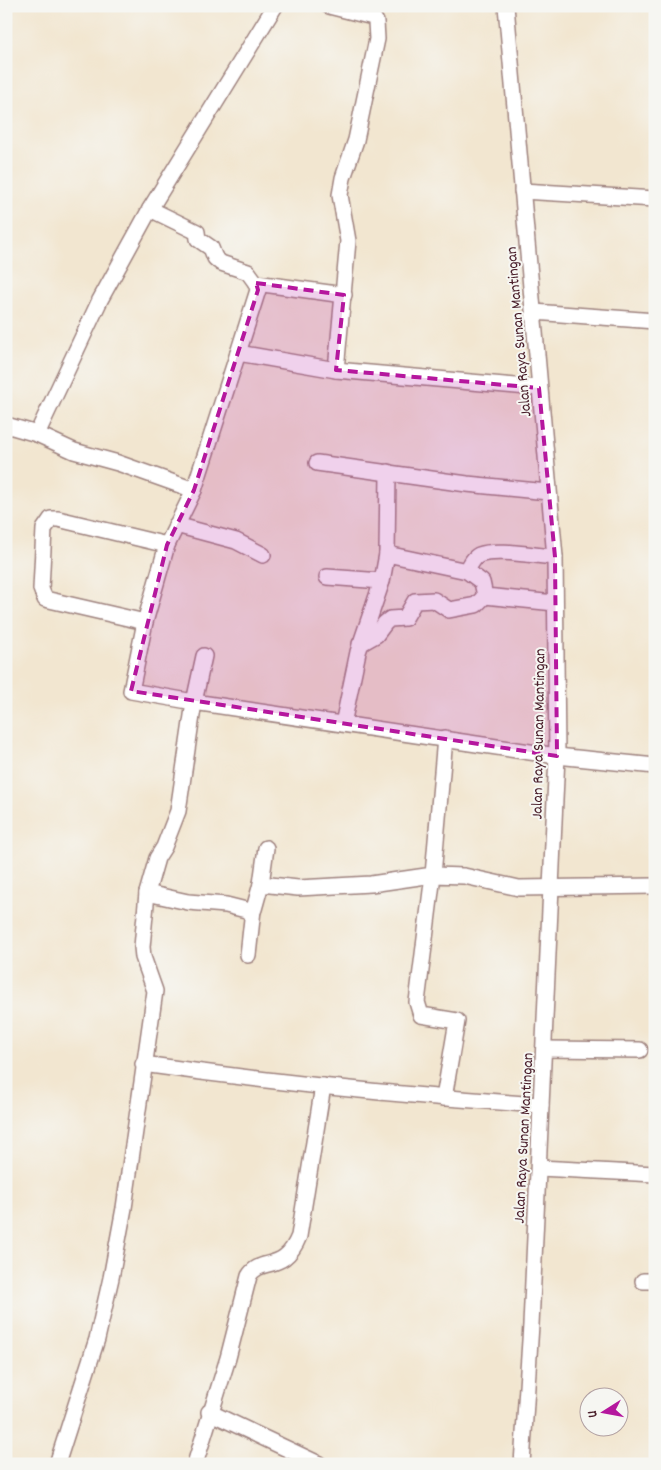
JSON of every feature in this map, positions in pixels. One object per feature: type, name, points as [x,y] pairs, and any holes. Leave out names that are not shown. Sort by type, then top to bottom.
[{"type":"street","points":[[37,434],[100,300],[150,209],[275,6]]},
{"type":"street","points":[[329,6],[373,18],[377,28],[377,39],[356,140],[340,195],[348,241],[336,370]]},
{"type":"street","name":"Jalan Raya Sunan Mantingan","points":[[506,6],[555,557],[556,603],[557,756],[522,1464]]},
{"type":"street","points":[[522,191],[655,199]]},
{"type":"street","points":[[150,209],[197,232],[198,239],[212,248],[215,258],[221,263],[248,272],[256,283],[258,290],[194,490],[167,544],[145,622],[131,691],[557,756],[655,766]]},
{"type":"street","points":[[256,283],[344,295]]},
{"type":"street","points":[[534,312],[655,321]]},
{"type":"street","points":[[238,353],[336,370],[539,388]]},
{"type":"street","points":[[6,425],[37,434],[74,451],[118,463],[194,490]]},
{"type":"street","points":[[317,463],[467,484],[548,492]]},
{"type":"street","points":[[342,724],[360,644],[382,581],[387,554],[388,472]]},
{"type":"street","points":[[145,622],[45,599],[41,589],[44,528],[52,519],[58,519],[167,544]]},
{"type":"street","points":[[176,525],[236,541],[263,555]]},
{"type":"street","points":[[467,571],[472,561],[480,555],[493,553],[555,557]]},
{"type":"street","points":[[387,554],[467,571],[482,582],[485,596]]},
{"type":"street","points":[[327,577],[382,581]]},
{"type":"street","points":[[360,644],[376,635],[384,623],[390,620],[405,618],[415,601],[434,600],[449,610],[476,604],[485,596],[556,603]]},
{"type":"street","points":[[57,1464],[96,1338],[111,1278],[124,1208],[143,1064],[155,991],[143,957],[142,947],[147,893],[157,858],[164,847],[178,811],[194,702],[204,656]]},
{"type":"street","points":[[444,1098],[458,1025],[454,1020],[421,1015],[418,1002],[433,875],[445,738]]},
{"type":"street","points":[[248,955],[253,910],[261,884],[266,848]]},
{"type":"street","points":[[261,884],[298,888],[371,884],[433,875],[464,876],[519,888],[655,886]]},
{"type":"street","points":[[147,893],[188,902],[253,910]]},
{"type":"street","points":[[544,1049],[640,1050]]},
{"type":"street","points":[[143,1064],[238,1078],[444,1098],[541,1105]]},
{"type":"street","points":[[195,1464],[209,1412],[228,1358],[249,1276],[256,1269],[285,1258],[291,1253],[299,1236],[323,1086]]},
{"type":"street","points":[[538,1168],[655,1174]]},
{"type":"street","points":[[209,1412],[300,1459],[319,1464]]},
{"type":"highlighted area","points":[[256,283],[344,295],[336,370],[539,388],[555,557],[557,756],[131,691],[167,545],[194,490],[258,290]]}]
